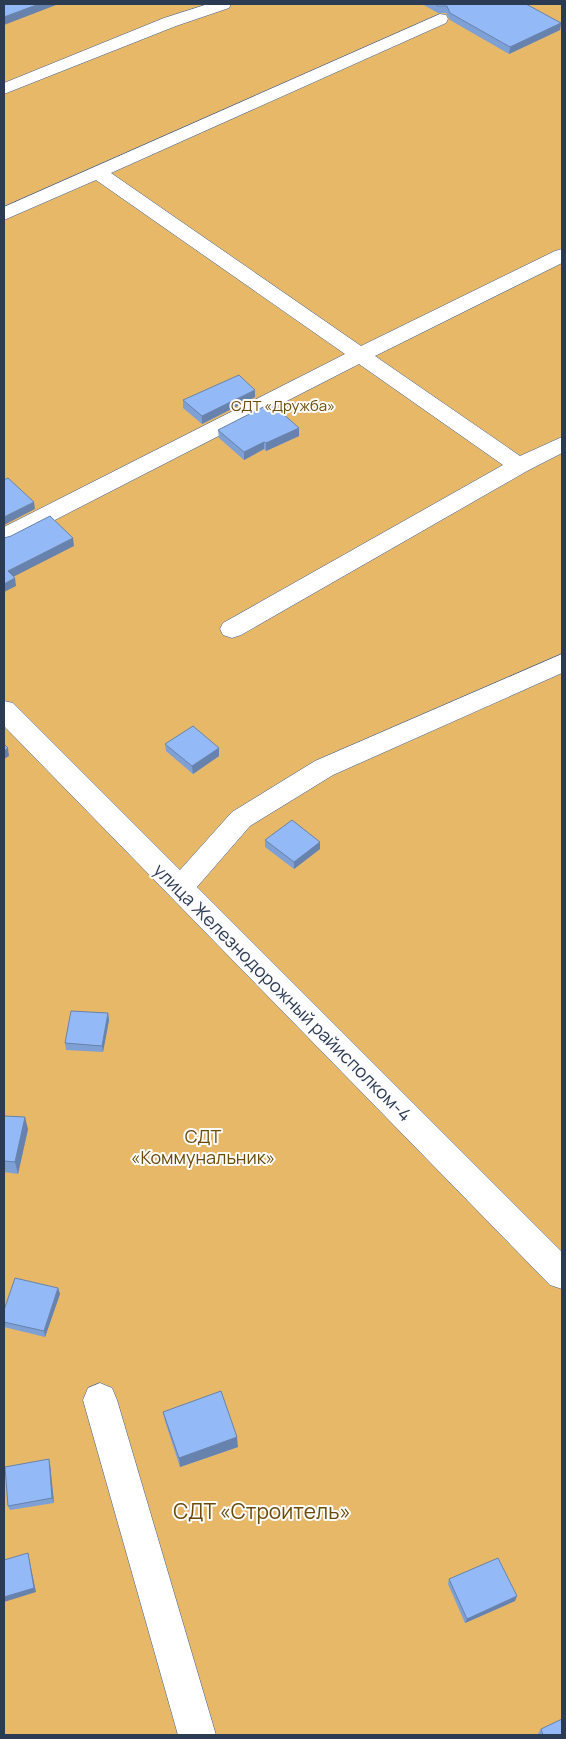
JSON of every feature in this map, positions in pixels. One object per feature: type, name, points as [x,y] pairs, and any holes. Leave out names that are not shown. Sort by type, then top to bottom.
[{"type":"street","points":[[4,89],[170,22],[223,4]]},
{"type":"street","points":[[4,214],[440,19]]},
{"type":"street","points":[[97,172],[519,466]]},
{"type":"street","points":[[4,537],[360,355],[562,255]]},
{"type":"street","points":[[232,629],[519,466],[562,444]]},
{"type":"street","points":[[180,888],[241,819],[324,768],[562,663]]},
{"type":"street","name":"улица Железнодорожный райисполком-4","points":[[4,710],[562,1274]]},
{"type":"street","points":[[100,1400],[197,1735]]},
{"type":"green space","points":[[4,4],[562,4],[562,1735],[4,1735]]},
{"type":"building","points":[[4,4],[39,4],[4,17]]},
{"type":"building","points":[[435,4],[526,4],[561,23],[510,47],[450,13],[447,6]]},
{"type":"building","points":[[239,375],[255,390],[202,416],[183,400]]},
{"type":"building","points":[[271,403],[299,428],[244,452],[218,430]]},
{"type":"building","points":[[8,478],[34,502],[4,517],[4,480]]},
{"type":"building","points":[[50,516],[73,538],[8,571],[15,578],[4,584],[4,538]]},
{"type":"building","points":[[193,726],[219,748],[192,766],[165,744]]},
{"type":"building","points":[[292,820],[320,842],[294,862],[265,840]]},
{"type":"building","points":[[71,1011],[108,1013],[102,1046],[65,1043]]},
{"type":"building","points":[[4,1116],[25,1117],[15,1162],[4,1161]]},
{"type":"building","points":[[15,1278],[58,1288],[44,1331],[4,1322],[4,1310]]},
{"type":"building","points":[[221,1391],[237,1437],[179,1458],[163,1412]]},
{"type":"building","points":[[49,1459],[52,1498],[8,1506],[5,1467]]},
{"type":"building","points":[[28,1553],[34,1588],[4,1597],[4,1560]]},
{"type":"building","points":[[498,1558],[517,1596],[467,1619],[449,1579]]},
{"type":"building","points":[[562,1719],[562,1735],[543,1735],[541,1729]]},
{"type":"park label","name":"СДТ «Дружба»","points":[[283,405]]},
{"type":"park label","name":"СДТ «Коммунальник»","points":[[203,1146]]},
{"type":"park label","name":"СДТ «Строитель»","points":[[262,1511]]}]
